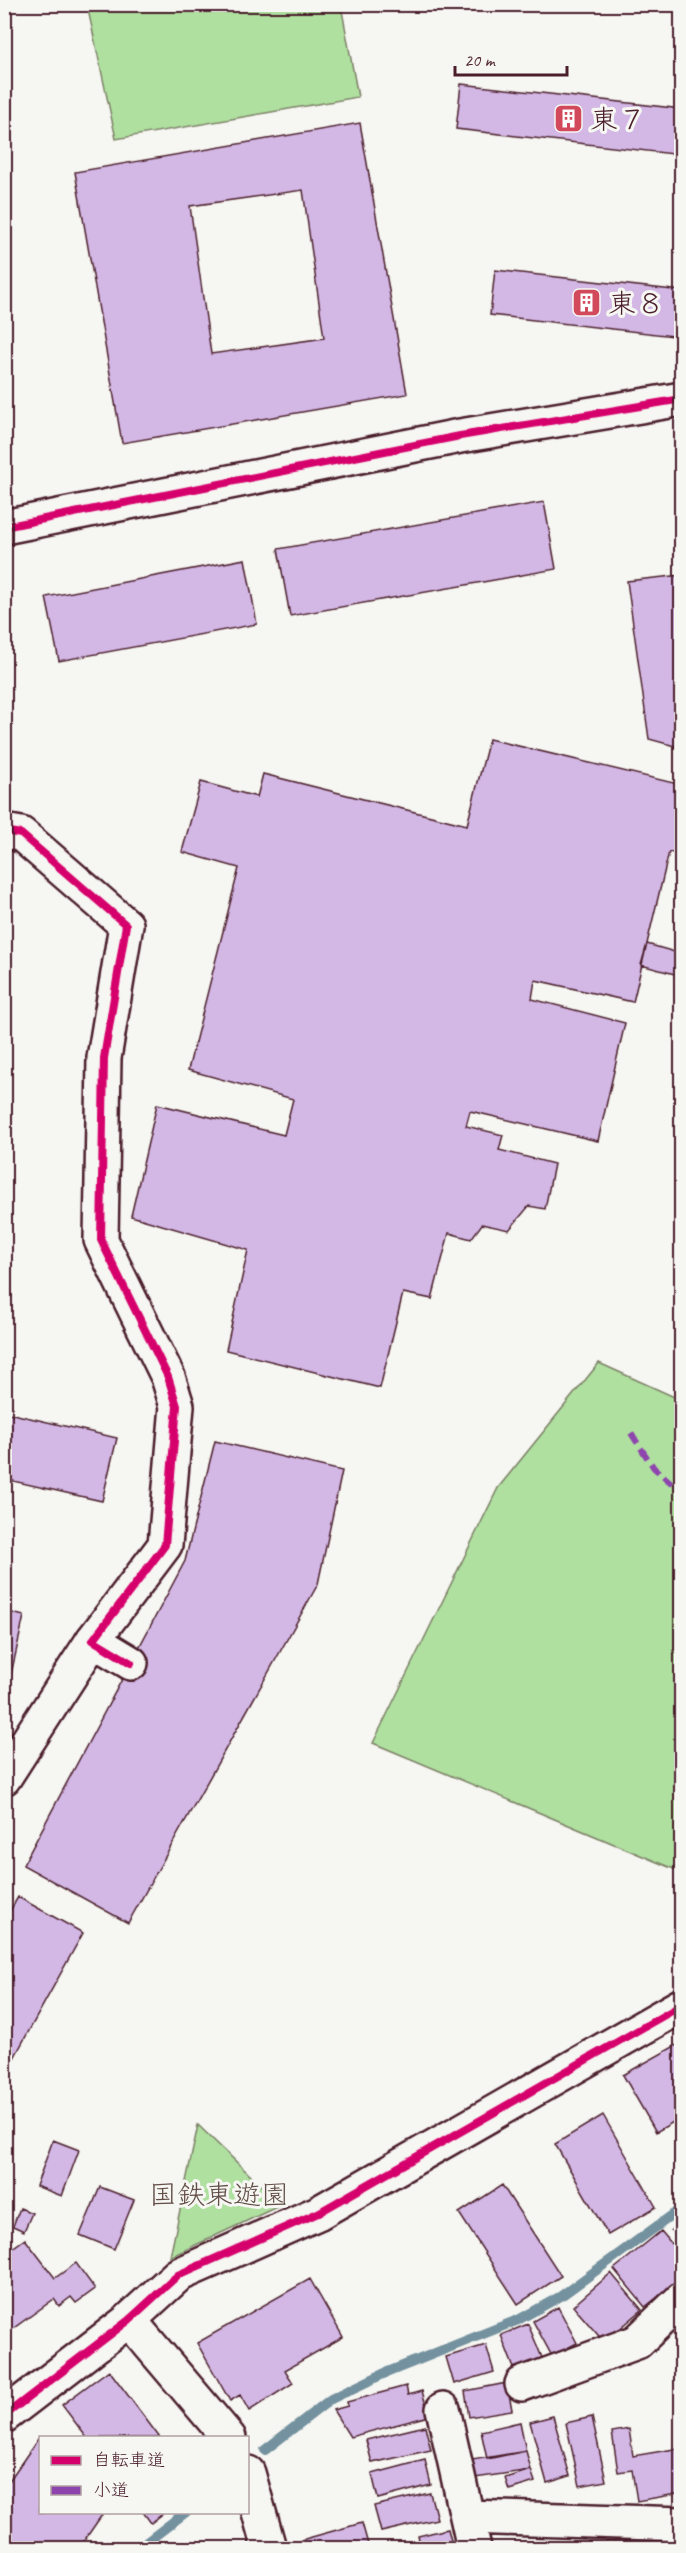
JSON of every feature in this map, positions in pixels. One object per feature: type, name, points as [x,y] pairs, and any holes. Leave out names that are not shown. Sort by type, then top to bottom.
[{"type":"street","points":[[4,527],[460,436],[681,399]]},
{"type":"street","points":[[4,831],[21,834],[126,925],[104,1058],[101,1240],[168,1377],[177,1406],[165,1545],[93,1640],[4,1778]]},
{"type":"street","points":[[93,1640],[131,1663]]},
{"type":"street","points":[[4,2416],[129,2320],[178,2275],[318,2213],[681,2005]]},
{"type":"street","points":[[522,2384],[637,2342],[681,2299]]},
{"type":"street","points":[[129,2320],[227,2436]]},
{"type":"street","points":[[443,2409],[471,2533],[630,2535],[681,2524]]},
{"type":"street","points":[[249,2477],[269,2548]]},
{"type":"green space","points":[[87,5],[341,5],[358,97],[116,139]]},
{"type":"green space","points":[[599,1363],[681,1400],[681,1872],[373,1743],[498,1488]]},
{"type":"green space","name":"国鉄東遊園","points":[[198,2125],[281,2205],[170,2257]]},
{"type":"building","name":"東７","points":[[461,84],[682,109],[682,155],[456,129]]},
{"type":"building","points":[[360,123],[407,394],[122,443],[75,172]],"holes":[[[303,190],[324,338],[211,354],[190,206]]]},
{"type":"building","name":"東８","points":[[495,270],[682,291],[682,337],[490,315]]},
{"type":"building","points":[[544,502],[556,569],[290,616],[278,549]]},
{"type":"building","points":[[245,559],[257,624],[59,661],[46,597]]},
{"type":"building","points":[[682,575],[682,748],[649,739],[627,581]]},
{"type":"building","points":[[489,739],[682,785],[682,855],[669,852],[633,1002],[535,980],[532,999],[625,1023],[598,1141],[470,1111],[466,1126],[503,1135],[499,1150],[554,1164],[545,1209],[529,1206],[509,1230],[482,1224],[471,1239],[449,1233],[432,1299],[403,1293],[380,1388],[226,1350],[248,1250],[131,1216],[157,1104],[284,1135],[293,1099],[188,1070],[239,868],[182,852],[201,782],[257,797],[263,774],[467,825]]},
{"type":"building","points":[[647,944],[682,954],[682,976],[641,965]]},
{"type":"building","points":[[4,1412],[117,1438],[102,1501],[4,1479]]},
{"type":"building","points":[[215,1441],[342,1471],[318,1584],[128,1923],[23,1865],[185,1561]]},
{"type":"building","points":[[4,1611],[24,1616],[10,1679],[4,1678]]},
{"type":"building","points":[[18,1897],[83,1933],[4,2076],[4,1921]]},
{"type":"building","points":[[682,2042],[682,2117],[656,2132],[623,2075]]},
{"type":"building","points":[[603,2115],[656,2207],[608,2235],[555,2144]]},
{"type":"building","points":[[53,2140],[79,2150],[62,2196],[36,2186]]},
{"type":"building","points":[[502,2185],[561,2276],[518,2304],[459,2213]]},
{"type":"building","points":[[100,2187],[134,2200],[114,2249],[80,2235]]},
{"type":"building","points":[[20,2208],[32,2213],[24,2231],[13,2226]]},
{"type":"building","points":[[682,2221],[682,2243],[671,2230]]},
{"type":"building","points":[[661,2231],[682,2256],[682,2278],[645,2307],[614,2269]]},
{"type":"building","points":[[25,2239],[55,2278],[76,2263],[95,2289],[76,2303],[71,2297],[59,2306],[54,2299],[4,2335],[4,2254]]},
{"type":"building","points":[[611,2273],[642,2310],[604,2342],[573,2306]]},
{"type":"building","points":[[310,2279],[343,2337],[285,2370],[293,2383],[249,2411],[240,2395],[230,2401],[197,2343]]},
{"type":"building","points":[[558,2307],[577,2343],[552,2356],[533,2321]]},
{"type":"building","points":[[528,2324],[543,2360],[515,2371],[501,2335]]},
{"type":"building","points":[[486,2345],[494,2372],[454,2384],[446,2357]]},
{"type":"building","points":[[109,2370],[158,2436],[85,2436],[62,2405]]},
{"type":"building","points":[[682,2378],[682,2409],[677,2379]]},
{"type":"building","points":[[507,2383],[512,2410],[469,2417],[465,2391]]},
{"type":"building","points":[[406,2386],[408,2395],[422,2391],[429,2416],[350,2437],[333,2410],[348,2406],[347,2402]]},
{"type":"building","points":[[553,2416],[570,2476],[547,2483],[530,2422]]},
{"type":"building","points":[[592,2417],[606,2481],[580,2486],[566,2423]]},
{"type":"building","points":[[520,2422],[526,2451],[487,2459],[481,2431]]},
{"type":"building","points":[[425,2426],[431,2450],[372,2463],[366,2440]]},
{"type":"building","points":[[629,2429],[633,2456],[681,2448],[682,2493],[637,2501],[632,2470],[618,2472],[612,2432]]},
{"type":"building","points":[[38,2439],[39,2514],[103,2514],[79,2548],[4,2548],[4,2488]]},
{"type":"building","points":[[526,2451],[531,2470],[475,2478],[472,2460]]},
{"type":"building","points":[[425,2460],[431,2485],[378,2499],[372,2474]]},
{"type":"building","points":[[531,2470],[535,2482],[509,2490],[505,2478]]},
{"type":"building","points":[[430,2493],[437,2519],[381,2532],[374,2506]]},
{"type":"building","points":[[144,2514],[162,2514],[151,2523]]},
{"type":"building","points":[[362,2523],[369,2548],[304,2548],[301,2540]]},
{"type":"building","points":[[448,2529],[453,2548],[421,2548],[418,2536]]},
{"type":"building","points":[[538,2541],[539,2545],[548,2542],[550,2548],[507,2548]]},
{"type":"building","points":[[682,2542],[682,2548],[650,2548]]},
{"type":"building","points":[[595,2543],[597,2548],[569,2548]]},
{"type":"waterway","points":[[265,2450],[331,2399],[383,2374],[518,2320],[561,2296],[682,2208]]},
{"type":"waterway","points":[[139,2548],[183,2514]]},
{"type":"marked path","points":[[631,1433],[654,1468],[682,1492]]},
{"type":"cycle path","points":[[4,527],[460,436],[682,399]]},
{"type":"cycle path","points":[[4,831],[21,834],[126,925],[104,1058],[101,1240],[168,1377],[177,1406],[165,1545],[93,1640],[131,1663]]},
{"type":"cycle path","points":[[4,2416],[129,2320],[178,2275],[318,2213],[682,2005]]},
{"type":"place","name":"東７","points":[[569,119]]},
{"type":"place","name":"東８","points":[[587,303]]}]
